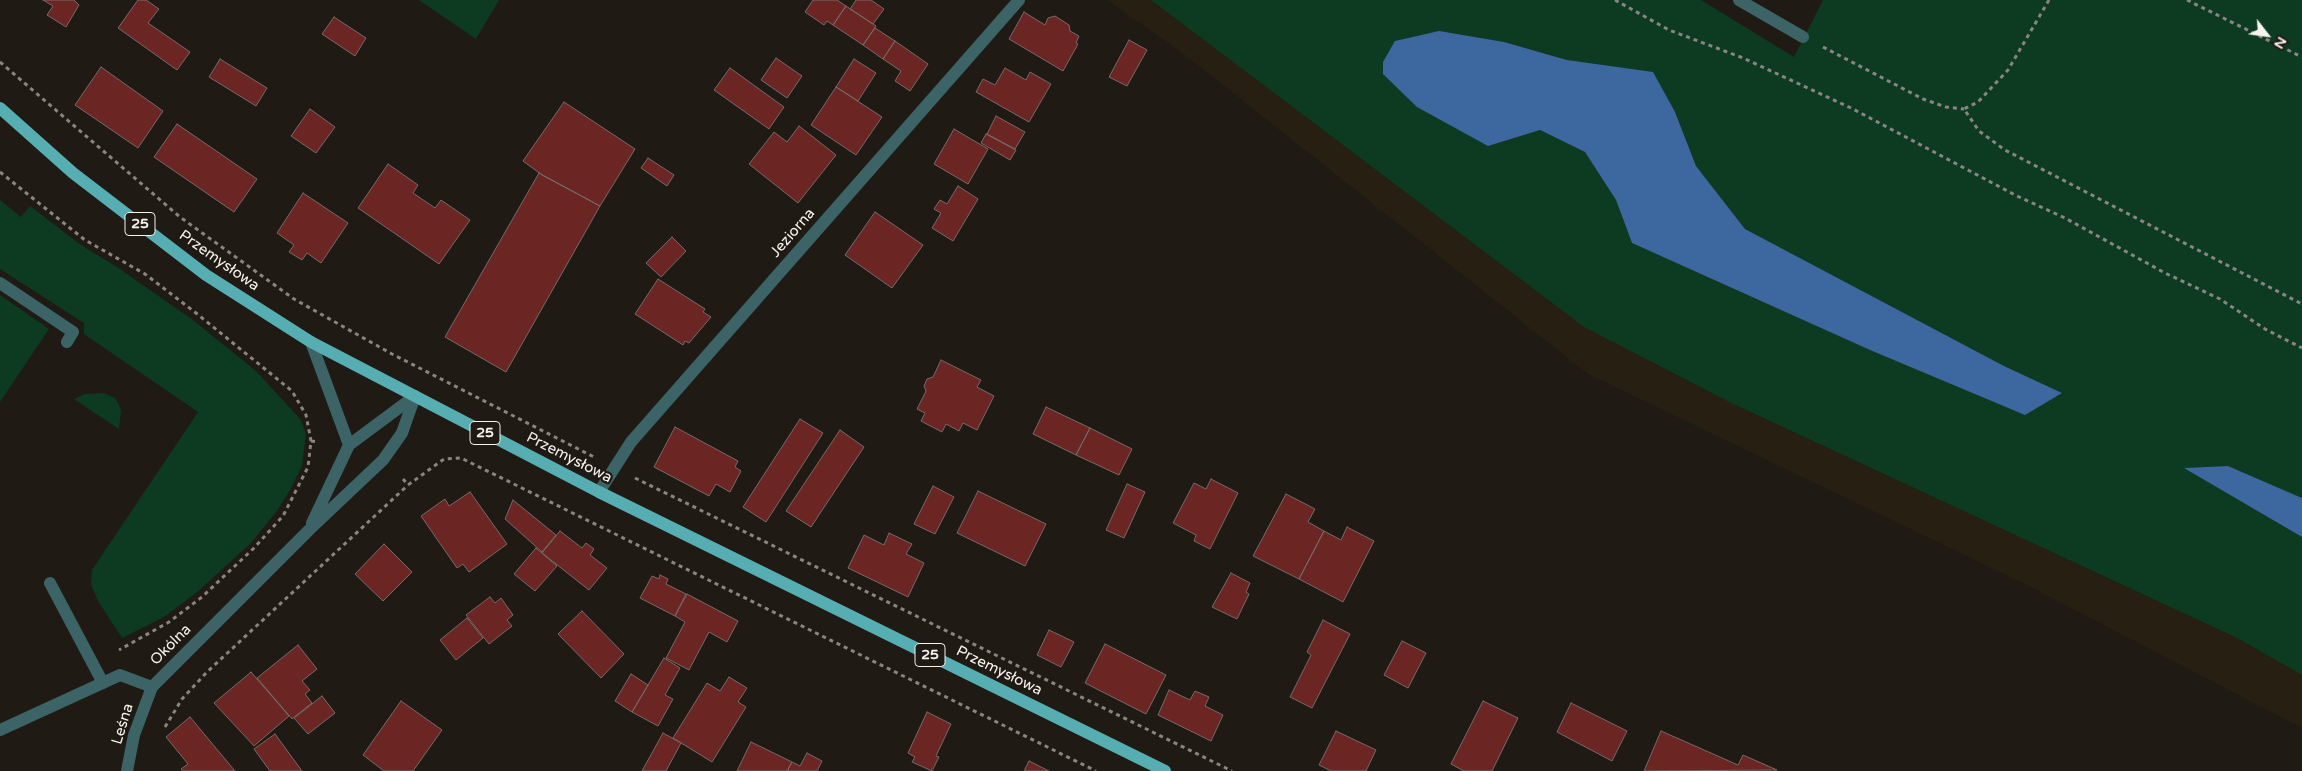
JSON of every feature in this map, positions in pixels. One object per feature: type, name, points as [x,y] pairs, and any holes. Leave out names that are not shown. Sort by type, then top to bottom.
[{"type":"main road","name":"Przemysłowa","points":[[0,108],[73,173],[206,275],[311,342],[599,492],[1165,771]]},
{"type":"street","name":"Jeziorna","points":[[599,492],[613,467],[637,435],[1019,0]]},
{"type":"street","points":[[1739,0],[1803,37]]},
{"type":"street","points":[[0,283],[73,332],[67,342]]},
{"type":"street","points":[[311,342],[348,445]]},
{"type":"street","name":"Okólna","points":[[309,530],[348,445],[415,396]]},
{"type":"street","name":"Okólna","points":[[0,730],[120,675],[152,687],[309,530],[383,460],[402,433],[415,396]]},
{"type":"street","points":[[50,583],[103,682]]},
{"type":"street","name":"Leśna","points":[[126,771],[134,735],[152,687]]},
{"type":"path","points":[[1615,0],[1669,30],[1743,58],[1851,108],[2017,196],[2065,218],[2165,273],[2220,299],[2265,329],[2302,348]]},
{"type":"path","points":[[1803,37],[1923,99],[1946,107],[1964,109],[1978,102],[2008,70],[2049,0]]},
{"type":"path","points":[[2187,0],[2302,57]]},
{"type":"path","points":[[0,62],[180,217],[294,298],[392,354],[613,467],[1138,727],[1232,771]]},
{"type":"path","points":[[1964,109],[1978,131],[2005,150],[2302,304]]},
{"type":"path","points":[[0,172],[85,240],[145,274],[292,391],[306,415],[311,441],[308,467],[284,516],[254,548],[202,597],[169,622],[94,665]]},
{"type":"path","points":[[311,441],[318,442]]},
{"type":"path","points":[[163,729],[182,699],[207,672],[408,485],[444,459],[461,458],[1096,771]]},
{"type":"path","points":[[402,479],[408,485]]},
{"type":"shaded area","points":[[1107,0],[1151,0],[1584,327],[1729,402],[2237,638],[2302,675],[2302,728],[2025,584],[1588,374],[1185,55]]},
{"type":"green space","points":[[419,0],[499,0],[476,39]]},
{"type":"green space","points":[[1151,0],[1701,0],[1794,57],[1823,0],[2302,0],[2302,498],[2228,466],[2185,468],[2302,537],[2302,675],[2237,638],[1729,402],[1584,327]],"holes":[[[1504,42],[1567,60],[1675,112],[1696,166],[1745,229],[2004,366],[2062,393],[2025,414],[1870,350],[1632,243],[1616,200],[1585,152],[1540,130],[1488,146]]]},
{"type":"green space","points":[[0,200],[21,217],[30,206],[81,245],[117,267],[193,320],[256,371],[301,420],[306,434],[302,466],[290,490],[277,511],[251,543],[196,593],[164,617],[122,638],[98,601],[91,584],[92,570],[198,412],[84,334],[84,323],[0,269]]},
{"type":"green space","points":[[0,295],[49,329],[0,402]]},
{"type":"green space","points":[[104,393],[115,398],[121,410],[119,429],[74,399],[85,394]]},
{"type":"water","points":[[1439,31],[1504,42],[1567,60],[1653,72],[1675,112],[1696,166],[1745,229],[2004,366],[2062,393],[2025,415],[1870,350],[1632,243],[1616,200],[1585,152],[1540,130],[1488,146],[1417,107],[1383,74],[1383,62],[1395,41]]},
{"type":"water","points":[[2228,466],[2302,498],[2302,537],[2184,468]]},
{"type":"building","points":[[43,0],[74,0],[79,5],[66,27],[47,15],[53,6]]},
{"type":"building","points":[[138,0],[146,0],[159,9],[148,23],[190,52],[177,70],[118,28]]},
{"type":"building","points":[[813,0],[837,0],[846,6],[833,25],[827,21],[824,25],[805,12]]},
{"type":"building","points":[[856,0],[871,0],[884,9],[873,24],[850,9]]},
{"type":"building","points":[[846,6],[876,26],[863,45],[833,25]]},
{"type":"building","points":[[1024,12],[1045,25],[1048,18],[1055,16],[1069,25],[1070,31],[1079,36],[1076,43],[1078,44],[1063,71],[1009,39]]},
{"type":"building","points":[[334,17],[366,38],[355,56],[322,34]]},
{"type":"building","points":[[875,28],[895,41],[883,59],[863,45]]},
{"type":"building","points":[[1129,40],[1147,50],[1127,86],[1109,77]]},
{"type":"building","points":[[895,41],[928,64],[910,91],[895,81],[901,71],[883,59]]},
{"type":"building","points":[[776,58],[802,76],[787,98],[761,80]]},
{"type":"building","points":[[220,59],[267,88],[256,106],[209,77]]},
{"type":"building","points":[[854,59],[876,73],[858,101],[836,87]]},
{"type":"building","points":[[101,67],[163,111],[138,148],[75,105]]},
{"type":"building","points":[[730,68],[784,107],[769,129],[714,90]]},
{"type":"building","points":[[1005,68],[1026,80],[1030,72],[1051,84],[1029,122],[976,92],[983,79],[995,85]]},
{"type":"building","points":[[836,87],[882,117],[856,155],[811,125]]},
{"type":"building","points":[[564,102],[635,149],[600,206],[542,175],[523,161]]},
{"type":"building","points":[[310,109],[335,127],[316,153],[291,136]]},
{"type":"building","points":[[996,116],[1025,132],[1015,149],[987,134]]},
{"type":"building","points":[[177,124],[257,179],[234,212],[154,157]]},
{"type":"building","points":[[799,126],[836,155],[798,203],[749,164],[774,132],[787,142]]},
{"type":"building","points":[[954,129],[988,149],[968,184],[934,164]]},
{"type":"building","points":[[986,134],[1016,150],[1010,160],[981,143]]},
{"type":"building","points":[[648,158],[674,175],[667,186],[641,168]]},
{"type":"building","points":[[388,164],[418,185],[413,193],[435,208],[441,200],[470,220],[439,264],[358,208]]},
{"type":"building","points":[[539,173],[600,206],[506,372],[445,337]]},
{"type":"building","points":[[958,186],[978,199],[953,241],[932,228],[941,213],[934,209],[940,200],[947,204]]},
{"type":"building","points":[[303,193],[348,223],[321,263],[307,253],[302,260],[289,252],[294,245],[277,233]]},
{"type":"building","points":[[875,212],[923,245],[892,288],[845,255]]},
{"type":"building","points":[[672,237],[686,251],[661,277],[646,263]]},
{"type":"building","points":[[658,279],[705,309],[703,312],[711,317],[689,343],[685,341],[683,345],[635,314]]},
{"type":"building","points":[[941,360],[981,380],[977,387],[994,396],[977,430],[963,423],[959,431],[946,424],[942,432],[921,421],[925,413],[917,409],[926,391],[924,386],[927,379],[933,377]]},
{"type":"building","points":[[1046,407],[1090,428],[1076,455],[1033,434]]},
{"type":"building","points":[[800,419],[823,433],[766,522],[743,507]]},
{"type":"building","points":[[675,427],[738,461],[735,467],[741,471],[730,492],[716,484],[709,496],[654,467]]},
{"type":"building","points":[[1090,428],[1132,449],[1119,475],[1076,455]]},
{"type":"building","points":[[840,430],[864,447],[811,527],[786,511]]},
{"type":"building","points":[[1211,479],[1238,493],[1210,549],[1194,541],[1196,535],[1173,523],[1194,483],[1206,489]]},
{"type":"building","points":[[1127,484],[1145,492],[1124,538],[1106,530]]},
{"type":"building","points":[[933,486],[954,497],[935,534],[914,524]]},
{"type":"building","points":[[978,491],[1046,524],[1025,566],[957,533]]},
{"type":"building","points":[[470,492],[507,544],[469,572],[463,564],[457,568],[421,516],[445,499],[449,506]]},
{"type":"building","points":[[1286,494],[1315,509],[1308,522],[1324,531],[1299,579],[1253,556]]},
{"type":"building","points":[[513,500],[556,535],[542,552],[505,519]]},
{"type":"building","points":[[1347,527],[1374,541],[1343,602],[1299,579],[1324,531],[1341,540]]},
{"type":"building","points":[[560,531],[582,548],[586,543],[594,549],[590,555],[607,568],[589,590],[542,553]]},
{"type":"building","points":[[889,533],[912,544],[906,554],[924,563],[908,597],[848,568],[864,535],[884,545]]},
{"type":"building","points":[[384,544],[412,572],[383,601],[355,574]]},
{"type":"building","points":[[536,548],[557,566],[535,591],[514,574]]},
{"type":"building","points":[[1231,573],[1250,583],[1246,592],[1249,594],[1237,619],[1212,607]]},
{"type":"building","points":[[660,575],[668,579],[666,584],[686,594],[675,616],[640,598],[652,576],[659,579]]},
{"type":"building","points":[[687,594],[738,621],[727,642],[709,632],[689,670],[666,658],[685,622],[675,616]]},
{"type":"building","points":[[490,597],[495,603],[501,598],[513,615],[507,620],[512,626],[489,644],[466,615]]},
{"type":"building","points":[[582,611],[624,654],[601,678],[558,634]]},
{"type":"building","points":[[467,618],[483,638],[456,660],[440,640]]},
{"type":"building","points":[[1323,620],[1350,634],[1312,708],[1290,697],[1311,655],[1307,652]]},
{"type":"building","points":[[1049,630],[1074,642],[1061,667],[1037,655]]},
{"type":"building","points":[[1402,641],[1426,653],[1408,688],[1384,675]]},
{"type":"building","points":[[1105,644],[1166,675],[1146,714],[1085,683]]},
{"type":"building","points":[[298,645],[317,669],[302,681],[310,690],[305,694],[312,703],[292,719],[257,678]]},
{"type":"building","points":[[664,658],[680,668],[665,695],[673,699],[658,726],[632,712]]},
{"type":"building","points":[[251,672],[289,716],[254,746],[214,703]]},
{"type":"building","points":[[631,674],[648,685],[632,712],[615,701]]},
{"type":"building","points":[[729,677],[747,688],[738,702],[746,707],[712,762],[673,738],[707,683],[720,691]]},
{"type":"building","points":[[1169,690],[1190,700],[1195,691],[1209,697],[1205,706],[1223,715],[1211,741],[1158,715]]},
{"type":"building","points":[[322,696],[335,713],[308,734],[294,718]]},
{"type":"building","points":[[401,701],[442,730],[413,771],[384,771],[363,755]]},
{"type":"building","points":[[1483,701],[1518,718],[1492,771],[1464,771],[1451,764]]},
{"type":"building","points":[[1571,703],[1627,731],[1612,761],[1557,732]]},
{"type":"building","points":[[927,712],[951,724],[936,756],[939,757],[932,771],[912,762],[915,757],[908,753]]},
{"type":"building","points":[[190,717],[235,771],[183,771],[181,769],[188,764],[166,737]]},
{"type":"building","points":[[1336,731],[1376,750],[1366,771],[1331,771],[1319,765]]},
{"type":"building","points":[[1661,731],[1738,765],[1743,755],[1777,770],[1644,771]]},
{"type":"building","points":[[663,733],[681,743],[666,771],[642,771]]},
{"type":"building","points":[[275,734],[302,771],[270,771],[254,749]]},
{"type":"building","points":[[751,742],[792,762],[787,771],[737,771]]},
{"type":"building","points":[[807,753],[822,761],[817,771],[787,771],[792,762],[800,766]]},
{"type":"building","points":[[1029,761],[1049,771],[1024,771]]}]
